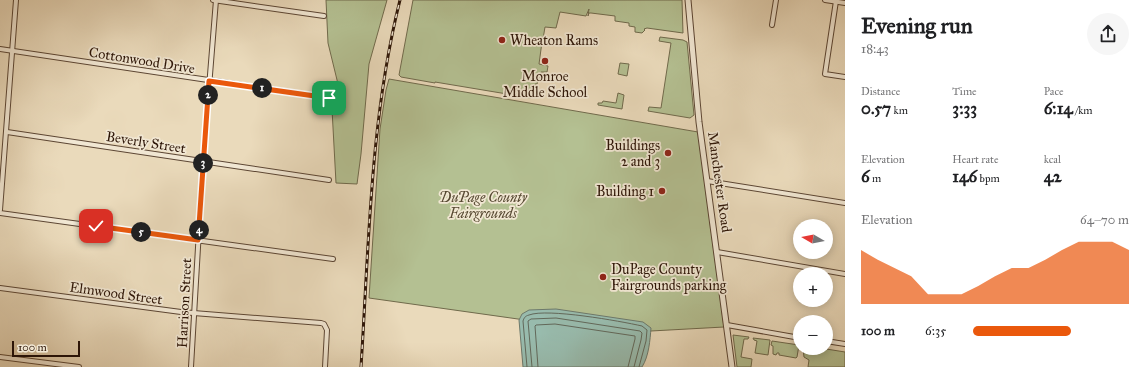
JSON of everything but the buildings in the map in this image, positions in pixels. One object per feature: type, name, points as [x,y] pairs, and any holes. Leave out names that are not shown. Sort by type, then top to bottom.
[{"type":"street","points":[[0,210],[16,0]]},
{"type":"street","points":[[215,0],[324,16]]},
{"type":"street","name":"Harrison Street","points":[[191,367],[203,162],[215,0]]},
{"type":"street","name":"Manchester Road","points":[[688,0],[700,122],[732,367]]},
{"type":"street","points":[[772,25],[776,0]]},
{"type":"street","points":[[825,0],[845,3]]},
{"type":"street","points":[[836,2],[825,74],[845,77]]},
{"type":"street","name":"Cottonwood Drive","points":[[0,49],[329,98]]},
{"type":"street","name":"Beverly Street","points":[[7,132],[329,180]]},
{"type":"street","points":[[708,181],[845,203]]},
{"type":"street","points":[[0,213],[333,258]]},
{"type":"street","points":[[717,252],[845,274]]},
{"type":"street","name":"Elmwood Street","points":[[0,288],[194,313],[309,321],[324,324],[327,330],[324,367]]},
{"type":"street","points":[[727,325],[793,337]]},
{"type":"street","points":[[833,342],[845,344]]},
{"type":"street","points":[[0,357],[79,367]]},
{"type":"green space","points":[[326,0],[387,0],[369,64],[357,184],[336,183],[332,109],[338,84],[328,43]]},
{"type":"green space","points":[[413,0],[682,0],[683,33],[647,28],[644,29],[645,30],[642,33],[635,32],[635,27],[629,26],[629,23],[615,21],[615,16],[589,13],[588,16],[589,9],[586,16],[560,12],[556,28],[545,27],[543,39],[540,40],[540,42],[542,42],[539,64],[548,66],[547,72],[541,72],[537,84],[535,84],[534,91],[537,93],[536,97],[531,95],[531,98],[401,77],[399,75]]},
{"type":"green space","points":[[660,37],[683,40],[687,42],[694,115],[690,118],[648,111],[649,107],[661,108],[671,43],[659,41]]},
{"type":"green space","points":[[620,63],[629,64],[627,76],[618,74]]},
{"type":"green space","name":"DuPage County Fairgrounds","points":[[389,79],[698,132],[724,327],[651,331],[525,320],[369,298],[380,129]]},
{"type":"green space","points":[[618,93],[624,95],[622,109],[598,105],[598,103],[602,103],[603,101],[616,103]]},
{"type":"green space","points":[[733,335],[749,337],[748,339],[744,339],[741,357],[752,359],[751,367],[737,367]]},
{"type":"green space","points":[[753,338],[770,340],[768,355],[755,353],[757,341]]},
{"type":"green space","points":[[772,341],[793,344],[793,355],[797,355],[797,357],[779,355],[779,353],[776,355],[773,354],[773,346],[771,345]]},
{"type":"green space","points":[[833,350],[845,352],[845,367],[808,367],[809,360],[804,357],[804,355],[833,355]]},
{"type":"water","points":[[556,309],[643,322],[651,328],[648,353],[642,367],[523,367],[519,320],[522,314],[529,310]]},
{"type":"railway","points":[[361,367],[372,182],[382,91],[400,0]]},
{"type":"place","name":"Wheaton Rams","points":[[502,40]]},
{"type":"place","name":"Monroe Middle School","points":[[545,61]]},
{"type":"place","name":"Buildings 2 and 3","points":[[668,153]]},
{"type":"place","name":"Building 1","points":[[662,191]]},
{"type":"place","name":"DuPage County Fairgrounds parking","points":[[603,277]]},
{"type":"route","points":[[96,226],[198,240],[209,81],[329,98]]}]
